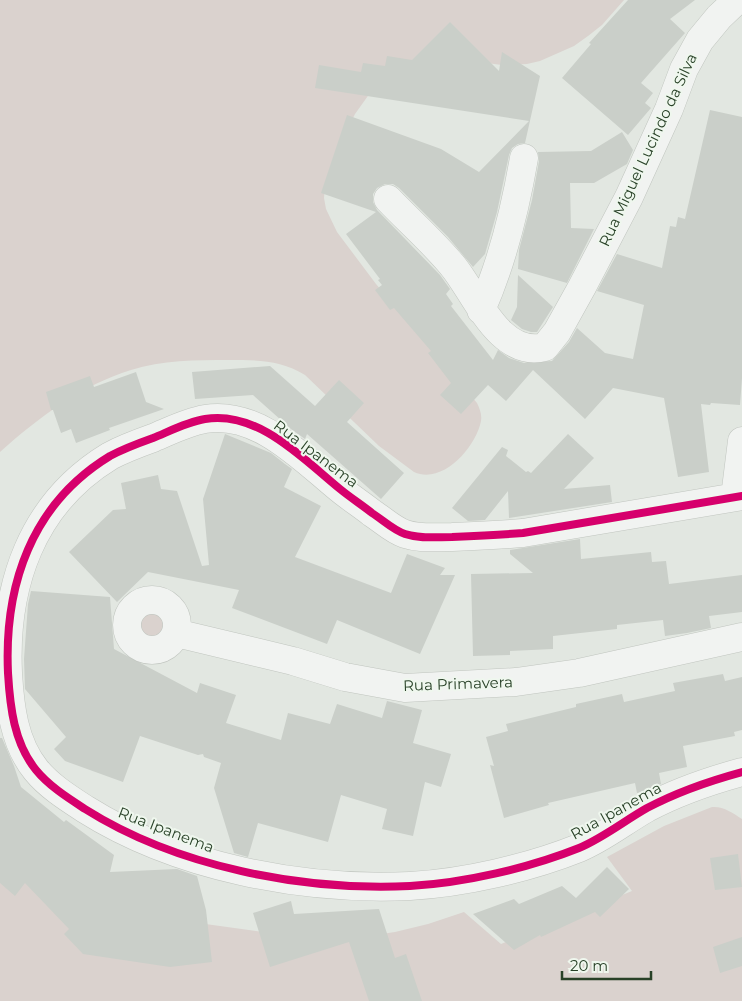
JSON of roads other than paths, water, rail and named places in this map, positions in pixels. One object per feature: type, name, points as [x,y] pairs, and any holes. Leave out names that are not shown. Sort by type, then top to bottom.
[{"type":"street","name":"Rua Miguel Lucindo da Silva","points":[[388,199],[454,267],[481,310],[496,328],[516,343],[532,348],[544,347],[550,342],[582,287],[629,197],[669,109],[684,70],[700,40],[719,17],[737,0]]},
{"type":"street","points":[[481,310],[507,240],[524,158]]},
{"type":"street","name":"Rua Ipanema","points":[[738,497],[523,534],[417,537],[397,530],[346,494],[268,433],[236,420],[205,419],[184,425],[111,455],[63,495],[43,520],[17,576],[7,647],[12,714],[18,736],[35,769],[49,784],[106,822],[155,844],[243,871],[286,880],[332,885],[407,886],[493,874],[582,847],[671,796],[706,782],[742,772]]},
{"type":"street","points":[[738,497],[742,441]]},
{"type":"street","name":"Rua Primavera","points":[[176,633],[293,661],[345,677],[405,688],[516,682],[579,673],[742,637]]}]
